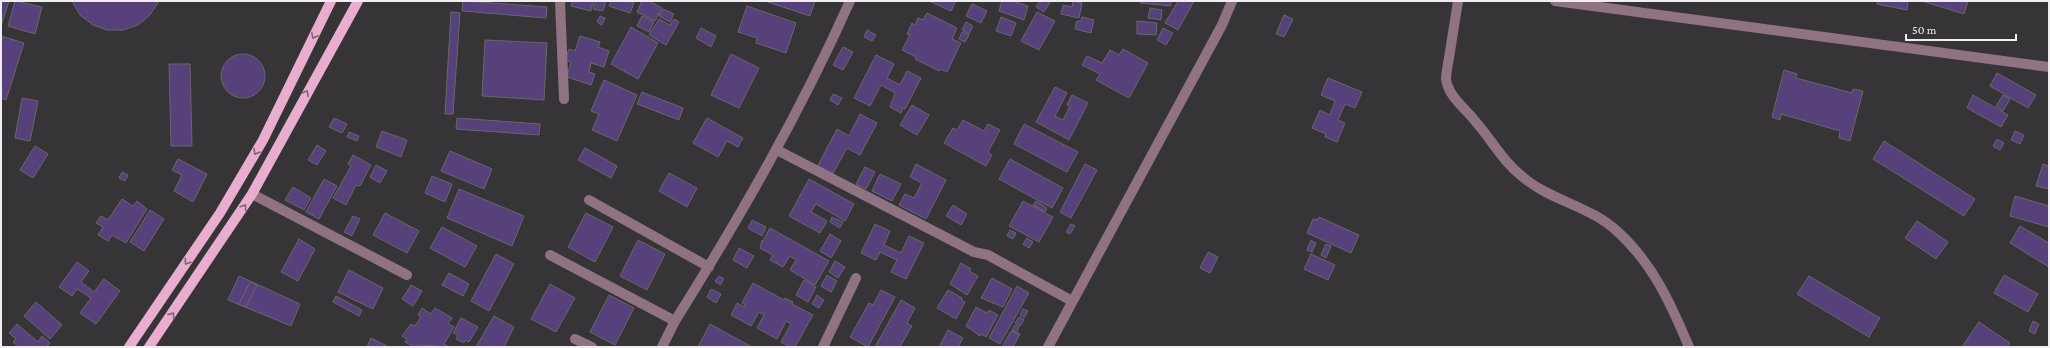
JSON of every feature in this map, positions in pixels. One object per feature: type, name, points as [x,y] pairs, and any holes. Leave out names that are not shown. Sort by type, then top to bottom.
[{"type":"main road","points":[[129,347],[220,213],[263,140],[331,1]]},
{"type":"main road","points":[[150,347],[252,194],[358,1]]},
{"type":"street","points":[[560,1],[564,99]]},
{"type":"street","points":[[662,347],[675,321],[709,267],[777,150],[826,56],[850,1]]},
{"type":"street","points":[[1048,347],[1222,25],[1232,1]]},
{"type":"street","points":[[1458,1],[1446,79],[1451,94],[1476,122],[1501,157],[1525,179],[1554,196],[1592,212],[1617,231],[1638,251],[1667,297],[1689,347]]},
{"type":"street","points":[[1555,1],[2049,67]]},
{"type":"street","points":[[777,150],[974,252],[988,255],[1072,301]]},
{"type":"street","points":[[252,194],[407,275]]},
{"type":"street","points":[[589,200],[709,267]]},
{"type":"street","points":[[550,255],[675,321]]},
{"type":"street","points":[[823,347],[856,278]]},
{"type":"street","points":[[575,339],[592,347]]},
{"type":"building","points":[[1,1],[9,1],[1,26]]},
{"type":"building","points":[[15,1],[42,7],[35,34],[8,26]]},
{"type":"building","points":[[72,1],[159,1],[150,15],[138,25],[123,30],[107,30],[93,25],[80,15]]},
{"type":"building","points":[[463,1],[547,7],[546,18],[462,11]]},
{"type":"building","points":[[572,1],[593,1],[591,11],[571,6]]},
{"type":"building","points":[[595,1],[606,1],[603,11],[593,9]]},
{"type":"building","points":[[611,1],[628,1],[634,3],[630,13],[609,6]]},
{"type":"building","points":[[642,1],[649,1],[662,8],[655,21],[637,12]]},
{"type":"building","points":[[765,1],[815,1],[810,16]]},
{"type":"building","points":[[929,1],[956,1],[951,11]]},
{"type":"building","points":[[1002,1],[1013,1],[1028,6],[1024,20],[999,11]]},
{"type":"building","points":[[1040,1],[1051,1],[1044,12],[1036,7]]},
{"type":"building","points":[[1073,1],[1082,3],[1079,18],[1061,14],[1063,5],[1072,7]]},
{"type":"building","points":[[1141,1],[1171,1],[1171,6],[1140,3]]},
{"type":"building","points":[[1178,1],[1194,1],[1178,30],[1165,23]]},
{"type":"building","points":[[1877,1],[1908,1],[1907,10],[1877,4]]},
{"type":"building","points":[[1922,1],[1968,1],[1964,14]]},
{"type":"building","points":[[972,4],[987,11],[981,23],[966,16]]},
{"type":"building","points":[[747,6],[796,23],[786,53],[756,43],[757,38],[738,32]]},
{"type":"building","points":[[1150,8],[1162,10],[1161,20],[1148,18]]},
{"type":"building","points":[[663,9],[674,14],[670,22],[659,16]]},
{"type":"building","points":[[451,12],[460,13],[453,114],[445,114]]},
{"type":"building","points":[[1037,12],[1055,21],[1039,50],[1021,41]]},
{"type":"building","points":[[927,13],[957,28],[952,39],[961,43],[947,72],[940,69],[939,71],[915,59],[916,57],[902,50],[910,35],[907,34],[912,23],[915,25],[918,18],[923,20]]},
{"type":"building","points":[[1284,15],[1293,19],[1284,37],[1276,34]]},
{"type":"building","points":[[600,16],[605,18],[602,25],[597,22]]},
{"type":"building","points":[[642,16],[654,22],[649,32],[637,26]]},
{"type":"building","points":[[1001,17],[1016,23],[1011,36],[996,31]]},
{"type":"building","points":[[1082,17],[1094,20],[1091,33],[1075,29],[1077,21],[1081,21]]},
{"type":"building","points":[[659,19],[670,25],[674,19],[679,22],[666,45],[649,35]]},
{"type":"building","points":[[1137,21],[1157,23],[1156,35],[1137,34]]},
{"type":"building","points":[[966,22],[973,26],[969,34],[962,30]]},
{"type":"building","points":[[631,27],[658,43],[638,79],[611,64]]},
{"type":"building","points":[[701,28],[716,36],[711,47],[696,38]]},
{"type":"building","points":[[1163,28],[1173,33],[1166,45],[1157,40]]},
{"type":"building","points":[[867,30],[876,35],[872,41],[864,37]]},
{"type":"building","points":[[962,32],[969,35],[965,42],[959,39]]},
{"type":"building","points":[[1,36],[24,43],[6,100],[1,98]]},
{"type":"building","points":[[580,36],[600,42],[598,47],[609,51],[604,67],[591,63],[589,72],[595,74],[591,85],[567,77],[571,62],[565,60],[569,49],[575,51]]},
{"type":"building","points":[[485,40],[547,43],[544,100],[482,96]]},
{"type":"building","points":[[843,47],[853,52],[843,70],[833,65]]},
{"type":"building","points":[[1123,49],[1148,63],[1129,98],[1096,80],[1100,74],[1082,65],[1087,56],[1102,63],[1110,50],[1119,55]]},
{"type":"building","points":[[243,54],[255,58],[261,64],[265,76],[261,88],[255,94],[243,98],[231,94],[225,88],[221,76],[225,64],[231,58]]},
{"type":"building","points":[[731,54],[759,68],[739,108],[711,95]]},
{"type":"building","points":[[876,55],[894,64],[887,78],[900,85],[907,71],[921,78],[905,109],[903,108],[901,113],[890,107],[895,93],[881,85],[870,106],[854,98]]},
{"type":"building","points":[[169,64],[190,64],[192,146],[171,146]]},
{"type":"building","points":[[1784,70],[1797,74],[1796,78],[1852,93],[1853,89],[1863,91],[1850,141],[1839,138],[1840,131],[1781,114],[1780,120],[1772,117]]},
{"type":"building","points":[[1997,73],[2036,95],[2028,108],[1990,86]]},
{"type":"building","points":[[1328,78],[1362,92],[1355,108],[1345,104],[1338,120],[1345,123],[1337,142],[1325,137],[1326,134],[1312,128],[1320,110],[1330,115],[1335,101],[1321,95]]},
{"type":"building","points":[[604,80],[637,95],[617,141],[592,130],[599,114],[591,111]]},
{"type":"building","points":[[1055,87],[1067,93],[1055,116],[1063,120],[1070,106],[1067,105],[1072,95],[1088,103],[1069,140],[1036,122]]},
{"type":"building","points":[[642,92],[683,108],[679,120],[637,104]]},
{"type":"building","points":[[833,94],[842,98],[838,105],[830,100]]},
{"type":"building","points":[[1973,95],[2008,115],[2001,127],[1967,108]]},
{"type":"building","points":[[2003,95],[2010,99],[2003,111],[1996,106]]},
{"type":"building","points":[[22,98],[38,101],[30,141],[15,138]]},
{"type":"building","points":[[912,105],[929,115],[917,135],[900,125]]},
{"type":"building","points":[[860,114],[877,123],[860,155],[847,148],[832,175],[817,167],[837,129],[849,136]]},
{"type":"building","points":[[334,118],[347,124],[342,133],[329,127]]},
{"type":"building","points":[[457,118],[540,124],[539,135],[456,129]]},
{"type":"building","points":[[707,118],[743,138],[738,147],[727,141],[718,157],[693,143]]},
{"type":"building","points":[[963,120],[984,131],[988,124],[1000,130],[988,152],[992,155],[986,166],[944,143],[953,128],[957,130]]},
{"type":"building","points":[[1024,124],[1078,152],[1067,172],[1014,144]]},
{"type":"building","points":[[382,131],[407,140],[401,157],[376,147]]},
{"type":"building","points":[[2015,131],[2024,135],[2020,144],[2011,140]]},
{"type":"building","points":[[349,132],[359,136],[357,141],[347,137]]},
{"type":"building","points":[[1997,139],[2004,143],[2000,150],[1993,146]]},
{"type":"building","points":[[1884,141],[1975,199],[1964,216],[1873,159]]},
{"type":"building","points":[[317,145],[326,151],[317,165],[308,160]]},
{"type":"building","points":[[35,146],[48,154],[33,178],[20,170]]},
{"type":"building","points":[[585,148],[617,166],[611,178],[578,160]]},
{"type":"building","points":[[450,151],[492,169],[484,189],[441,171]]},
{"type":"building","points":[[353,155],[371,165],[360,186],[356,185],[346,205],[333,198],[351,166],[348,164]]},
{"type":"building","points":[[178,159],[207,174],[193,202],[174,191],[182,175],[172,170]]},
{"type":"building","points":[[1010,159],[1063,188],[1052,208],[999,179]]},
{"type":"building","points":[[916,164],[946,180],[926,219],[899,205],[905,194],[914,198],[922,183],[910,177]]},
{"type":"building","points":[[1085,164],[1097,170],[1071,218],[1060,212]]},
{"type":"building","points":[[2043,164],[2049,166],[2049,189],[2036,186]]},
{"type":"building","points":[[376,165],[387,171],[380,183],[370,177]]},
{"type":"building","points":[[865,167],[875,172],[866,189],[856,184]]},
{"type":"building","points":[[122,172],[128,175],[125,181],[119,178]]},
{"type":"building","points":[[669,173],[697,188],[687,207],[659,191]]},
{"type":"building","points":[[880,174],[901,184],[892,201],[872,191]]},
{"type":"building","points":[[432,176],[452,184],[445,202],[425,193]]},
{"type":"building","points":[[324,179],[337,186],[319,219],[306,212]]},
{"type":"building","points":[[809,179],[854,204],[845,221],[816,204],[811,212],[827,221],[820,233],[789,216]]},
{"type":"building","points":[[293,187],[311,198],[304,210],[285,200]]},
{"type":"building","points":[[459,189],[524,216],[512,246],[447,218]]},
{"type":"building","points":[[2015,196],[2049,206],[2049,227],[2010,216]]},
{"type":"building","points":[[122,199],[133,206],[137,201],[147,209],[126,243],[112,235],[108,241],[98,235],[103,227],[96,223],[101,216],[108,220]]},
{"type":"building","points":[[1023,201],[1053,217],[1039,242],[1009,226]]},
{"type":"building","points":[[1036,201],[1047,208],[1045,212],[1033,205]]},
{"type":"building","points":[[953,205],[967,214],[961,225],[946,216]]},
{"type":"building","points":[[150,210],[164,219],[144,251],[130,242]]},
{"type":"building","points":[[385,213],[419,231],[407,253],[373,235]]},
{"type":"building","points":[[586,213],[613,227],[595,262],[568,247]]},
{"type":"building","points":[[353,216],[360,219],[352,236],[344,232]]},
{"type":"building","points":[[832,217],[843,222],[840,228],[830,222]]},
{"type":"building","points":[[1319,217],[1359,235],[1351,253],[1307,233],[1313,219],[1317,220]]},
{"type":"building","points":[[752,220],[766,227],[762,236],[748,228]]},
{"type":"building","points":[[1917,221],[1948,242],[1936,259],[1905,238]]},
{"type":"building","points":[[875,224],[890,231],[884,245],[901,253],[909,236],[924,243],[906,279],[891,272],[897,260],[880,252],[876,260],[861,253]]},
{"type":"building","points":[[1071,224],[1075,226],[1070,234],[1066,232]]},
{"type":"building","points":[[2020,226],[2049,243],[2049,267],[2010,243]]},
{"type":"building","points":[[442,227],[477,246],[465,267],[430,248]]},
{"type":"building","points":[[770,228],[829,261],[815,285],[790,270],[796,260],[790,256],[783,267],[770,260],[773,255],[760,248],[762,240],[763,241]]},
{"type":"building","points":[[1010,230],[1016,233],[1013,239],[1007,236]]},
{"type":"building","points":[[830,234],[841,241],[831,258],[820,251]]},
{"type":"building","points":[[1027,238],[1033,242],[1029,248],[1023,244]]},
{"type":"building","points":[[299,239],[315,249],[298,281],[281,272]]},
{"type":"building","points":[[638,240],[665,254],[647,290],[620,276]]},
{"type":"building","points":[[1311,240],[1316,243],[1312,252],[1307,250]]},
{"type":"building","points":[[1326,244],[1331,246],[1326,258],[1321,255]]},
{"type":"building","points":[[739,248],[754,256],[747,268],[733,260]]},
{"type":"building","points":[[1208,252],[1218,257],[1210,273],[1200,268]]},
{"type":"building","points":[[496,254],[514,264],[489,311],[471,301]]},
{"type":"building","points":[[1311,254],[1335,265],[1328,280],[1304,269]]},
{"type":"building","points":[[835,261],[845,267],[838,278],[829,272]]},
{"type":"building","points":[[77,262],[89,271],[81,282],[94,292],[104,279],[120,291],[96,324],[80,313],[91,298],[77,289],[72,296],[59,287]]},
{"type":"building","points":[[961,263],[971,269],[969,271],[978,276],[967,295],[950,284]]},
{"type":"building","points":[[349,270],[383,288],[373,309],[338,292]]},
{"type":"building","points":[[449,273],[469,284],[463,296],[442,285]]},
{"type":"building","points":[[827,275],[837,281],[831,292],[821,286]]},
{"type":"building","points":[[2004,275],[2038,294],[2028,312],[1994,293]]},
{"type":"building","points":[[239,276],[300,304],[291,326],[228,300]]},
{"type":"building","points":[[719,276],[724,279],[720,285],[715,281]]},
{"type":"building","points":[[1809,276],[1880,318],[1869,337],[1797,294]]},
{"type":"building","points":[[992,278],[1012,289],[1003,307],[981,298]]},
{"type":"building","points":[[804,280],[816,287],[808,302],[796,295]]},
{"type":"building","points":[[250,282],[257,285],[246,307],[239,304]]},
{"type":"building","points":[[753,283],[784,300],[785,298],[793,302],[792,304],[813,315],[795,347],[790,347],[781,342],[791,324],[786,321],[777,339],[757,328],[764,315],[759,312],[751,326],[731,315],[737,303],[744,307],[745,305],[742,303]]},
{"type":"building","points":[[550,284],[575,298],[556,332],[531,319]]},
{"type":"building","points":[[411,285],[422,291],[413,306],[402,299]]},
{"type":"building","points":[[1017,286],[1029,293],[1000,344],[989,338]]},
{"type":"building","points":[[711,289],[721,294],[716,303],[707,297]]},
{"type":"building","points":[[881,290],[895,297],[868,347],[850,337],[869,303],[873,305]]},
{"type":"building","points":[[948,290],[962,298],[961,300],[965,302],[956,319],[937,308]]},
{"type":"building","points":[[609,295],[634,308],[615,345],[590,332]]},
{"type":"building","points":[[817,295],[824,300],[819,308],[812,304]]},
{"type":"building","points":[[336,296],[362,310],[359,316],[333,302]]},
{"type":"building","points":[[901,300],[915,308],[907,323],[912,326],[900,347],[875,347]]},
{"type":"building","points":[[36,302],[62,325],[50,339],[24,316]]},
{"type":"building","points":[[976,307],[987,313],[989,310],[998,315],[986,337],[981,334],[980,336],[966,326]]},
{"type":"building","points":[[422,308],[431,314],[435,308],[452,318],[448,324],[454,327],[444,344],[449,347],[419,345],[414,347],[405,342],[407,339],[402,336],[411,324],[415,326],[421,317],[418,315]]},
{"type":"building","points":[[1023,309],[1028,311],[1024,318],[1020,315]]},
{"type":"building","points":[[494,316],[514,327],[504,347],[476,347]]},
{"type":"building","points":[[1019,317],[1024,320],[1020,326],[1015,323]]},
{"type":"building","points":[[461,318],[478,327],[469,342],[465,340],[464,343],[456,339],[458,335],[453,333]]},
{"type":"building","points":[[2033,321],[2039,324],[2035,334],[2029,331]]},
{"type":"building","points":[[1979,322],[2010,343],[2007,347],[1962,347]]},
{"type":"building","points":[[17,324],[38,342],[42,336],[50,343],[46,347],[19,347],[13,342],[16,339],[9,333]]},
{"type":"building","points":[[710,324],[752,347],[698,347]]},
{"type":"building","points":[[1015,325],[1019,327],[1017,332],[1012,330]]},
{"type":"building","points":[[948,330],[963,338],[958,347],[939,347]]},
{"type":"building","points":[[1013,330],[1020,334],[1012,347],[1003,347]]},
{"type":"building","points":[[1011,331],[1019,335],[1013,347],[1002,347]]},
{"type":"building","points":[[371,338],[389,347],[367,347]]}]
